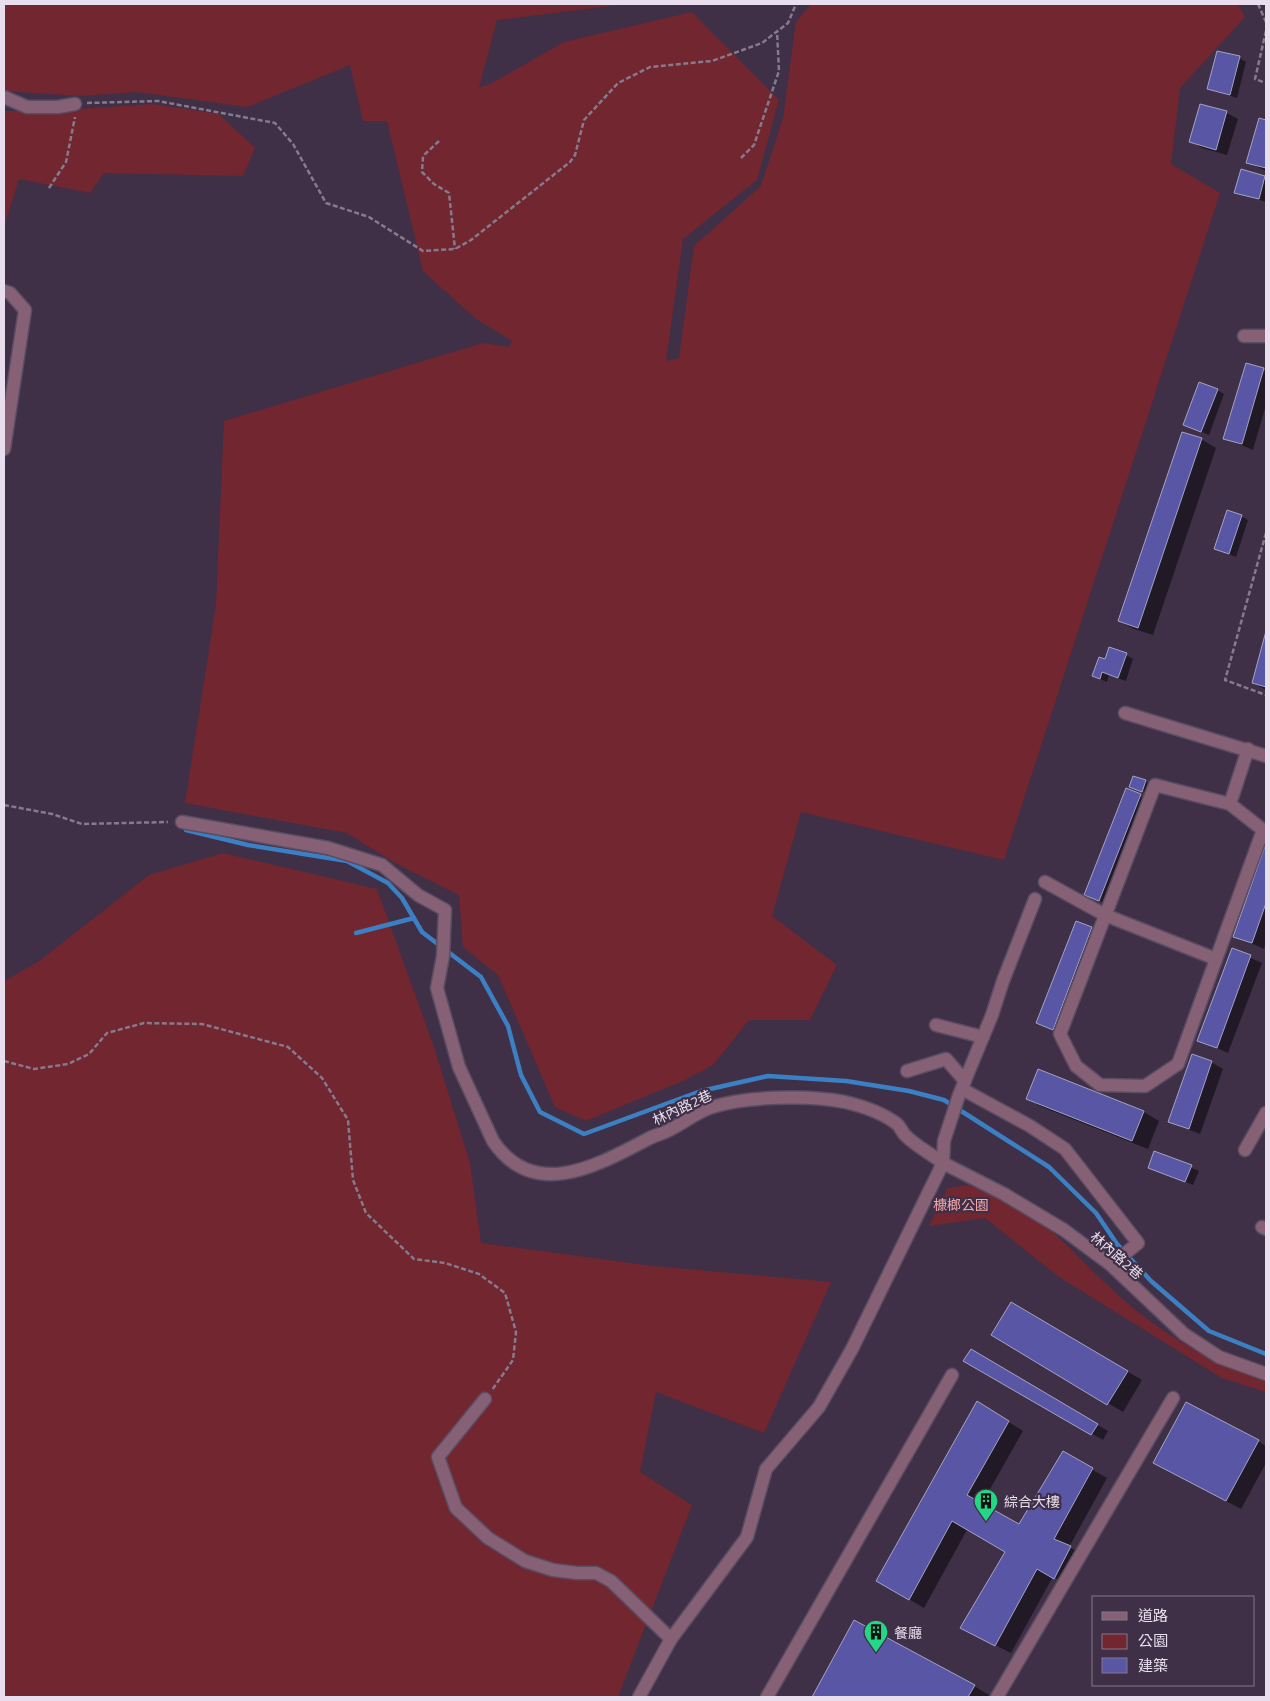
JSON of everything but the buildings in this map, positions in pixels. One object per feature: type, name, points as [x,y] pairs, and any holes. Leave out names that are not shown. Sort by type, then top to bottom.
[{"type":"street","points":[[4,97],[28,107],[58,107],[75,104]]},
{"type":"street","points":[[4,291],[10,293],[25,310],[4,449]]},
{"type":"street","points":[[1244,336],[1266,336]]},
{"type":"street","points":[[1125,713],[1266,756]]},
{"type":"street","points":[[1230,804],[1248,750]]},
{"type":"street","points":[[1155,786],[1230,804],[1263,830],[1178,1064],[1146,1086],[1100,1085],[1076,1066],[1060,1034],[1155,786]]},
{"type":"street","name":"林內路2巷","points":[[182,822],[328,848],[382,866],[418,895],[446,910],[443,956],[437,988],[459,1067],[493,1141],[500,1152],[515,1166],[534,1173],[556,1174],[578,1171],[624,1152],[711,1107],[733,1102],[790,1098],[845,1102],[873,1110],[898,1125],[906,1136],[943,1163],[1064,1230],[1111,1265],[1144,1299],[1184,1334],[1219,1357],[1266,1374]]},
{"type":"street","points":[[1045,882],[1105,915],[1216,959]]},
{"type":"street","points":[[640,1697],[671,1639],[747,1537],[766,1469],[819,1407],[852,1349],[943,1163],[944,1141],[962,1088],[983,1038],[1035,899]]},
{"type":"street","points":[[936,1025],[983,1038]]},
{"type":"street","points":[[907,1071],[946,1059],[962,1088]]},
{"type":"street","name":"林內路2巷","points":[[962,1088],[1030,1126],[1064,1149],[1138,1243],[1111,1265]]},
{"type":"street","points":[[1245,1150],[1266,1113]]},
{"type":"street","points":[[767,1697],[952,1375]]},
{"type":"street","points":[[997,1697],[1173,1398]]},
{"type":"street","points":[[485,1399],[438,1457],[456,1508],[488,1538],[525,1562],[552,1570],[596,1573],[611,1582],[671,1639]]},
{"type":"path","points":[[50,188],[66,162],[75,119],[75,104],[158,101],[275,123],[293,144],[326,202],[369,217],[423,251],[455,249],[471,240],[570,162],[575,155],[584,120],[618,83],[650,66],[712,61],[762,43],[788,23],[796,4]]},
{"type":"path","points":[[1258,4],[1266,22]]},
{"type":"path","points":[[741,158],[754,145],[779,72],[777,31]]},
{"type":"path","points":[[1266,31],[1255,79],[1266,83]]},
{"type":"path","points":[[440,141],[423,156],[422,172],[434,184],[449,193],[455,249]]},
{"type":"path","points":[[1266,533],[1225,680],[1266,695]]},
{"type":"path","points":[[4,805],[52,814],[82,824],[182,822]]},
{"type":"path","points":[[4,1061],[34,1069],[68,1064],[89,1054],[108,1032],[144,1023],[202,1024],[288,1047],[322,1078],[348,1120],[353,1180],[366,1213],[414,1259],[445,1263],[479,1274],[505,1293],[516,1332],[513,1360],[485,1399]]},
{"type":"green space","points":[[4,4],[627,4],[497,20],[479,88],[492,83],[564,42],[692,12],[779,100],[757,180],[683,239],[666,361],[679,358],[694,246],[761,186],[783,118],[796,22],[811,4],[1238,4],[1245,17],[1180,88],[1171,164],[1220,193],[1004,860],[801,812],[772,916],[837,965],[810,1020],[749,1020],[713,1065],[685,1080],[586,1121],[555,1107],[498,975],[463,947],[459,895],[395,863],[347,833],[185,803],[216,605],[224,421],[483,343],[509,347],[512,341],[476,319],[423,271],[387,121],[363,121],[350,65],[247,107],[137,92],[80,96],[4,91]]},
{"type":"green space","points":[[152,104],[219,114],[255,148],[243,176],[104,173],[90,193],[19,179],[4,227],[4,111],[49,111]]},
{"type":"green space","points":[[223,853],[377,889],[434,1047],[470,1163],[481,1243],[653,1266],[831,1282],[764,1433],[656,1392],[640,1472],[692,1505],[618,1697],[4,1697],[4,981],[38,962],[149,875]]},
{"type":"green space","name":"槺榔公園","points":[[969,1185],[1037,1219],[1139,1313],[1200,1353],[1221,1364],[1266,1382],[1266,1392],[1222,1378],[1059,1277],[985,1218],[929,1226],[948,1188]]},
{"type":"waterway","points":[[186,830],[248,845],[347,861],[388,883],[402,898],[422,932],[481,977],[508,1026],[521,1075],[540,1112],[584,1134],[701,1091],[768,1076],[846,1081],[909,1091],[944,1100],[1049,1167],[1096,1213],[1117,1244],[1151,1281],[1209,1331],[1266,1354]]},
{"type":"waterway","points":[[356,933],[414,918]]},
{"type":"place","name":"綜合大樓","points":[[986,1522]]},
{"type":"place","name":"餐廳","points":[[876,1653]]}]
